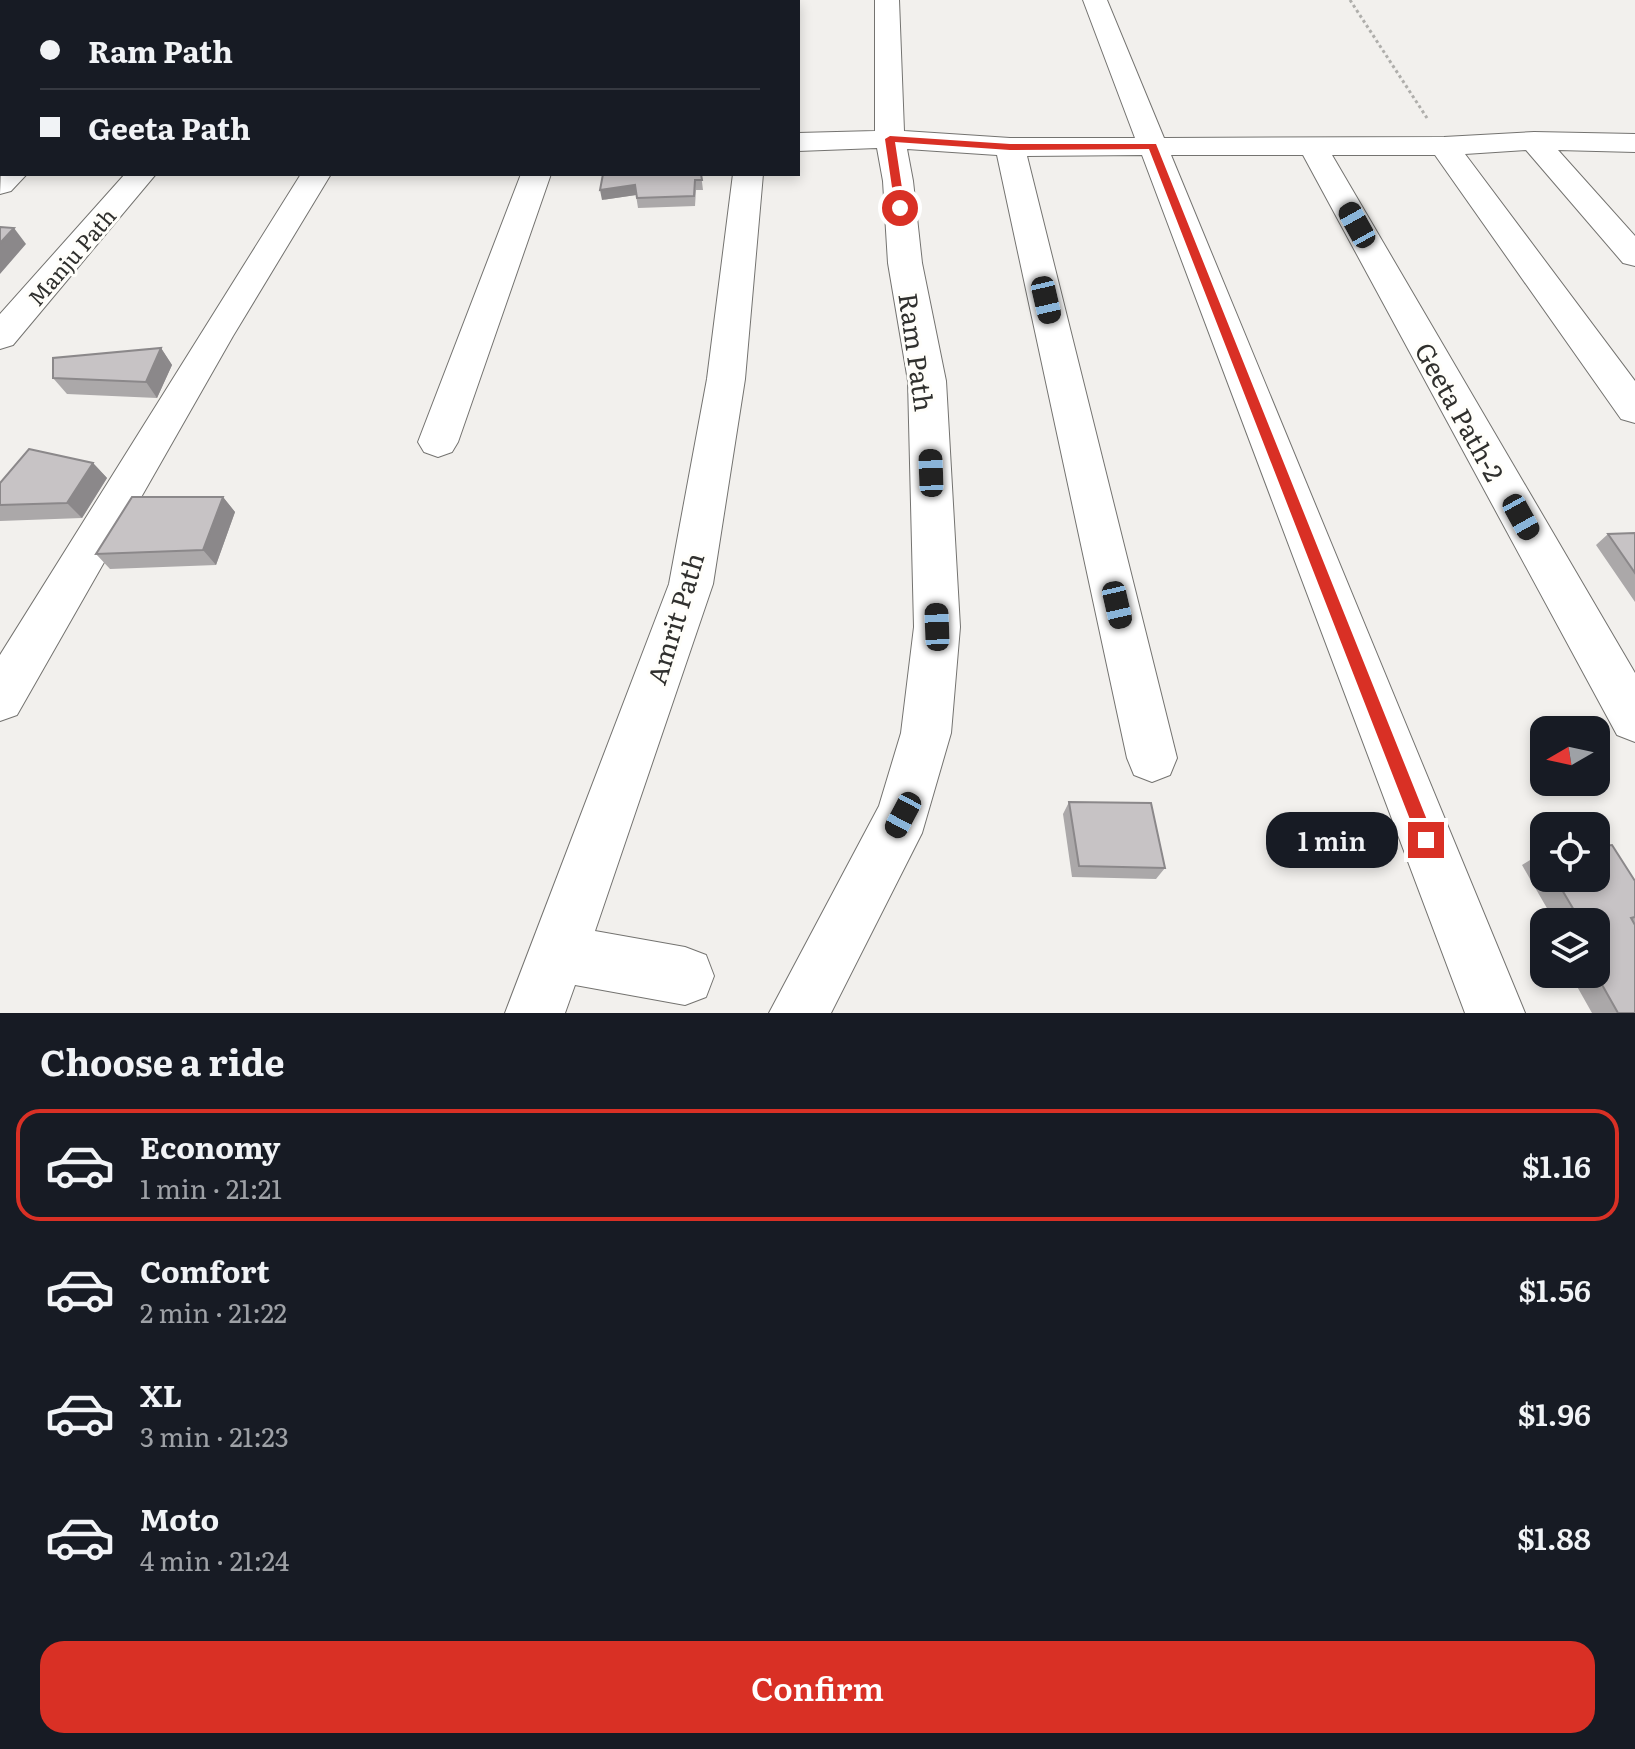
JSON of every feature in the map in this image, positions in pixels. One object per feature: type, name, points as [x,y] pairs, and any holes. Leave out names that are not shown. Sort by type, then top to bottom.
[{"type":"street","name":"Ram Path","points":[[799,1013],[903,815],[928,718],[937,627],[927,381],[905,263],[898,181],[890,139],[887,0]]},
{"type":"street","points":[[1095,0],[1495,1013]]},
{"type":"street","points":[[800,142],[890,139],[1010,147],[1444,146],[1534,141],[1635,143]]},
{"type":"street","points":[[1534,141],[1635,256]]},
{"type":"street","name":"Geeta Path-2","points":[[1312,145],[1635,719]]},
{"type":"street","points":[[1444,146],[1635,409]]},
{"type":"street","points":[[1010,147],[1152,758]]},
{"type":"street","name":"Manju Path","points":[[0,337],[139,176]]},
{"type":"street","points":[[0,699],[215,336],[315,176]]},
{"type":"street","points":[[438,442],[535,176]]},
{"type":"street","name":"Amrit Path","points":[[535,1013],[691,584],[726,379],[748,176]]},
{"type":"street","points":[[558,953],[685,976]]},
{"type":"path","points":[[1350,0],[1444,146]]},
{"type":"building","points":[[603,176],[701,176],[702,180],[695,180],[694,196],[637,198],[635,185],[600,190]]},
{"type":"building","points":[[0,227],[14,228],[0,243]]},
{"type":"building","points":[[161,348],[146,382],[53,378],[53,358]]},
{"type":"building","points":[[29,449],[93,463],[67,503],[0,505],[0,483]]},
{"type":"building","points":[[132,497],[223,497],[203,550],[96,554]]},
{"type":"building","points":[[1635,533],[1635,573],[1608,534]]},
{"type":"building","points":[[1069,802],[1151,803],[1165,868],[1079,866]]},
{"type":"building","points":[[1610,845],[1635,881],[1635,917],[1631,918],[1635,925],[1635,1013],[1618,1013],[1604,988],[1610,988],[1610,908],[1573,908],[1563,892],[1610,892]]},
{"type":"route","points":[[900,208],[890,139],[1010,147],[1152,146],[1426,840]]}]
